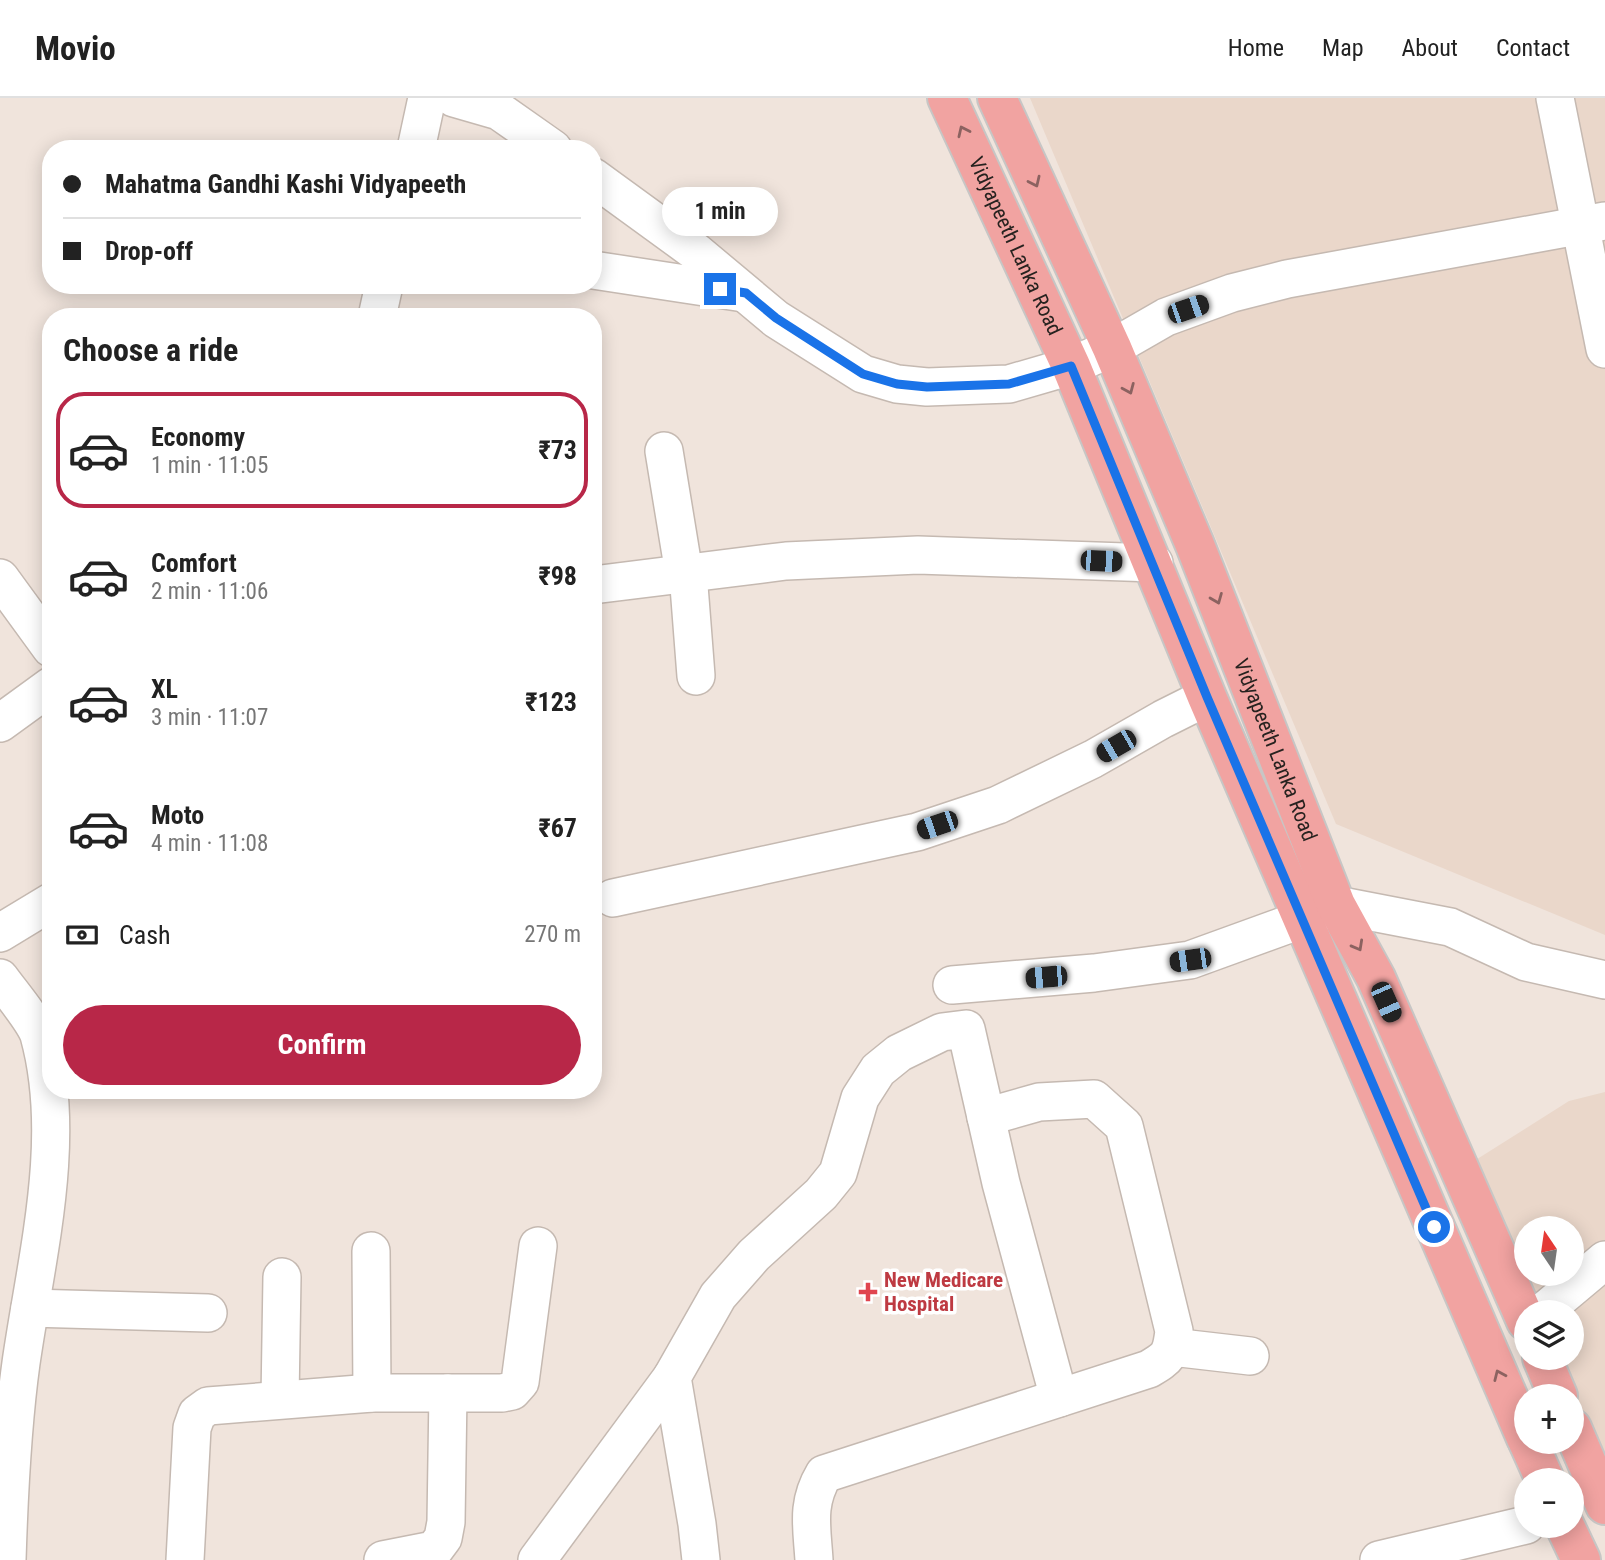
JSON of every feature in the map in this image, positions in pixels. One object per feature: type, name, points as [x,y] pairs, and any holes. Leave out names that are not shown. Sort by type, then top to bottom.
[{"type":"main road","name":"Vidyapeeth Lanka Road","points":[[947,98],[1071,366],[1207,697],[1319,912],[1376,978],[1517,1300]]},
{"type":"main road","name":"Vidyapeeth Lanka Road","points":[[997,98],[1112,348],[1195,545],[1319,912],[1514,1407]]},
{"type":"main road","points":[[1583,1454],[1605,1505]]},
{"type":"main road","points":[[1571,1538],[1581,1560]]},
{"type":"street","points":[[418,140],[427,98]]},
{"type":"street","points":[[454,98],[499,111],[539,140]]},
{"type":"street","points":[[1555,98],[1592,224],[1605,349]]},
{"type":"street","points":[[602,184],[696,252],[776,318],[863,374],[897,384],[927,387],[1009,384],[1071,366],[1112,348],[1166,317],[1232,293],[1287,279],[1592,224]]},
{"type":"street","points":[[602,271],[746,293]]},
{"type":"street","points":[[664,451],[686,573],[696,676]]},
{"type":"street","points":[[602,584],[786,561],[918,555],[1154,563]]},
{"type":"street","points":[[0,578],[42,636]]},
{"type":"street","points":[[0,723],[42,693]]},
{"type":"street","points":[[614,898],[917,832],[998,805],[1093,759],[1207,697]]},
{"type":"street","points":[[0,933],[42,907]]},
{"type":"street","points":[[952,985],[1094,973],[1190,960],[1319,912],[1450,927],[1525,962],[1605,980]]},
{"type":"street","points":[[0,978],[38,1032],[42,1053]]},
{"type":"street","points":[[537,1560],[672,1377],[718,1297],[754,1255],[821,1194],[838,1173],[860,1098],[878,1070],[899,1053],[942,1032],[966,1029],[1001,1183],[1059,1398]]},
{"type":"street","points":[[8,1560],[10,1473],[20,1366],[51,1158],[48,1099]]},
{"type":"street","points":[[814,1560],[811,1510],[815,1490],[824,1475],[1149,1369],[1168,1358],[1172,1348],[1174,1331],[1124,1126],[1094,1099],[1039,1102],[986,1117]]},
{"type":"street","points":[[185,1560],[192,1428],[197,1414],[208,1406],[280,1399],[372,1393],[512,1391],[520,1382],[538,1246]]},
{"type":"street","points":[[371,1251],[372,1393]]},
{"type":"street","points":[[1564,1300],[1591,1285],[1605,1260]]},
{"type":"street","points":[[280,1399],[282,1277]]},
{"type":"street","points":[[30,1308],[208,1314]]},
{"type":"street","points":[[1172,1348],[1250,1356]]},
{"type":"street","points":[[672,1377],[698,1524],[701,1560]]},
{"type":"street","points":[[383,1560],[435,1550],[443,1538],[446,1522],[448,1393]]},
{"type":"street","points":[[1379,1560],[1514,1528]]},
{"type":"shaded area","points":[[1030,98],[1605,98],[1605,935],[1336,824]]},
{"type":"shaded area","points":[[1605,1092],[1605,1478],[1584,1434],[1584,1384],[1564,1384],[1554,1370],[1584,1370],[1584,1300],[1520,1300],[1455,1173],[1569,1101]]},
{"type":"place","name":"New Medicare Hospital","points":[[868,1292]]},
{"type":"route","points":[[720,289],[746,293],[776,318],[863,374],[897,384],[951,387],[1009,384],[1071,366],[1207,697],[1434,1227]]}]
